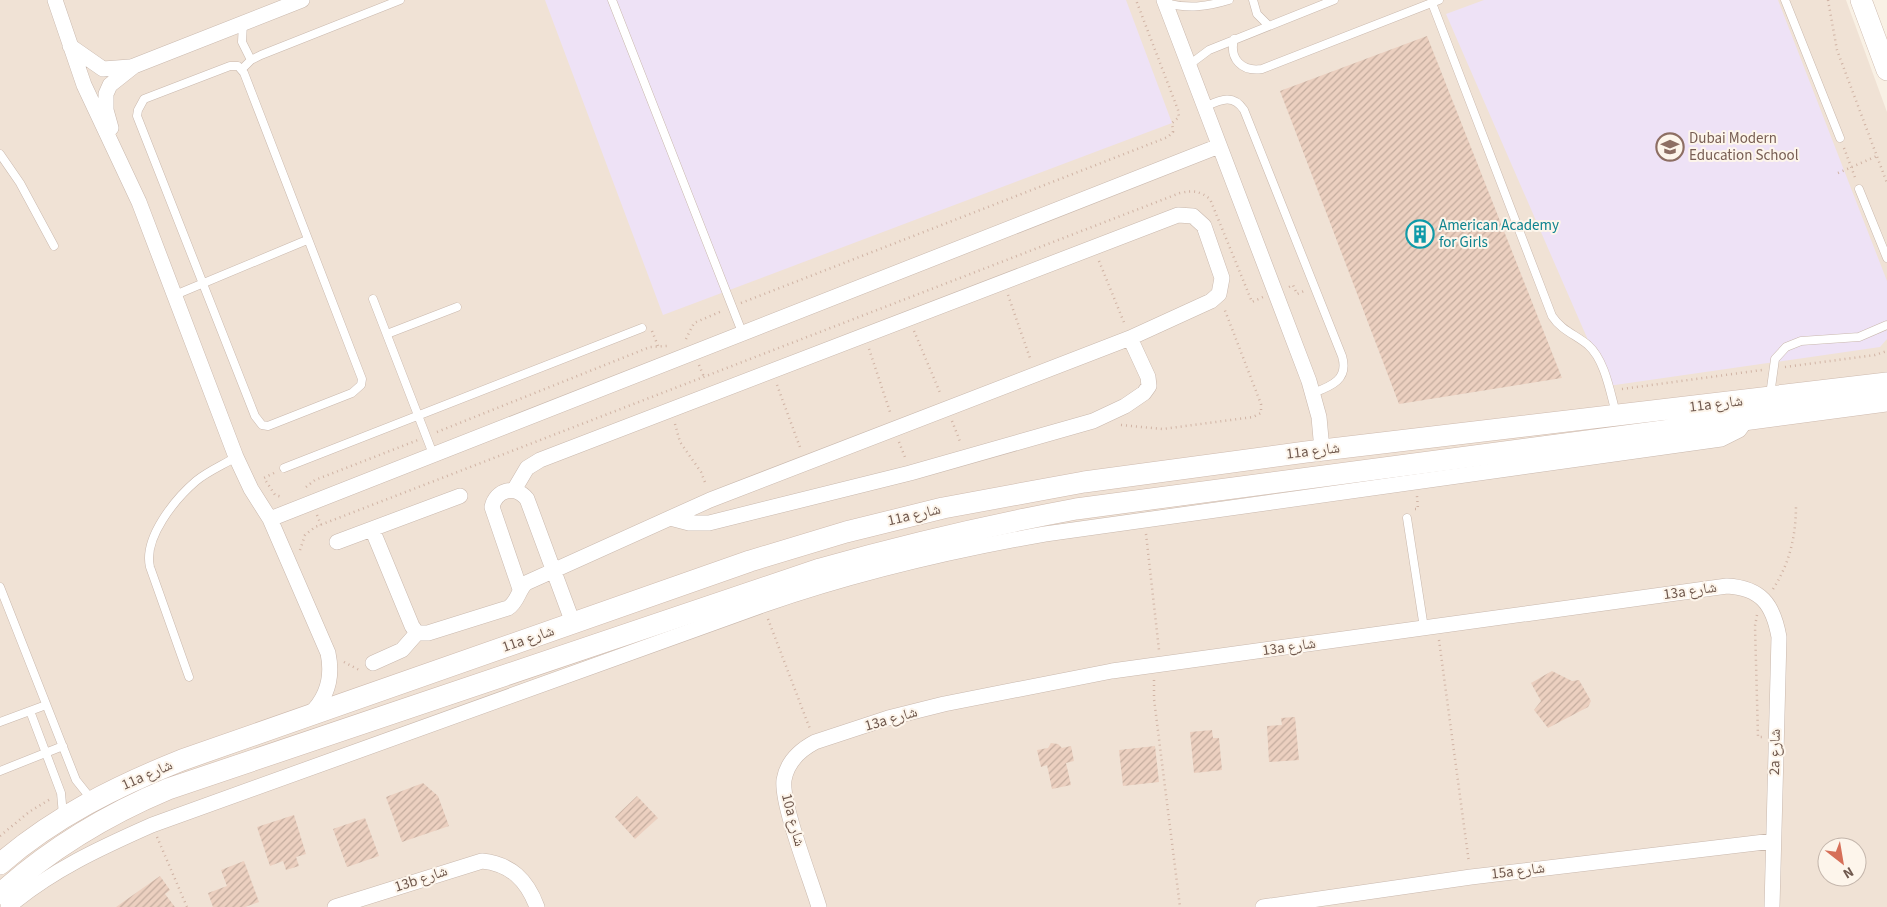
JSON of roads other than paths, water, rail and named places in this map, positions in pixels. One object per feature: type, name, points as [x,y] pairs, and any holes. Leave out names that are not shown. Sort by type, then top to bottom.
[{"type":"street","points":[[55,0],[87,92],[139,202],[236,457],[251,489],[270,519],[328,653],[330,672],[326,692],[309,715]]},
{"type":"street","points":[[111,141],[112,135],[106,110],[106,94],[110,85],[134,66],[302,0]]},
{"type":"street","points":[[1861,0],[1886,64]]},
{"type":"street","points":[[1164,1],[1313,393],[1319,417],[1322,450],[1319,456],[1308,465],[1242,479],[1224,489]]},
{"type":"street","points":[[70,46],[103,68],[134,66]]},
{"type":"street","points":[[270,519],[1219,146]]},
{"type":"street","points":[[370,668],[402,650],[417,633],[428,633],[508,608],[515,602],[520,589],[526,583],[553,569],[710,500],[1130,338],[1215,298],[1221,289],[1222,278],[1204,226],[1193,216],[1178,215],[772,373],[540,460],[527,468],[514,490]]},
{"type":"street","points":[[670,518],[689,523],[709,522],[910,474],[1101,418],[1136,400],[1149,386],[1148,377],[1130,338]]},
{"type":"street","points":[[1797,394],[1833,380],[1887,370]]},
{"type":"street","name":"11a شارع","points":[[0,864],[20,846],[62,817],[92,801],[182,760],[694,580],[830,536],[943,508],[1084,482],[1322,450],[1887,383]]},
{"type":"street","name":"11a شارع","points":[[0,894],[42,859],[120,810],[186,782],[430,702],[820,569],[947,535],[1076,509],[1747,419],[1880,404]]},
{"type":"street","name":"11a شارع","points":[[8,907],[34,886],[71,863],[152,825],[763,604],[839,580],[941,554],[1045,534],[1720,440],[1739,430],[1747,419]]},
{"type":"street","points":[[520,589],[492,508],[497,496],[508,490],[514,490],[527,499],[573,623]]},
{"type":"street","points":[[337,542],[460,496]]},
{"type":"street","points":[[372,529],[412,626],[417,633]]},
{"type":"street","points":[[430,702],[431,691],[442,680],[671,600],[680,595],[694,580]]},
{"type":"street","name":"13a شارع","points":[[814,742],[888,718],[981,696],[1065,679],[1157,665],[1727,586],[1741,587],[1754,592],[1766,601]]},
{"type":"street","name":"2a شارع","points":[[1766,601],[1772,612],[1779,637],[1772,907]]},
{"type":"street","points":[[644,629],[670,638]]},
{"type":"street","points":[[287,749],[316,730],[375,708],[382,700],[382,689]]},
{"type":"street","name":"10a شارع","points":[[814,742],[804,748],[788,768],[784,793],[819,907]]},
{"type":"street","name":"15a شارع","points":[[1263,907],[1471,877],[1773,841]]},
{"type":"street","name":"13b شارع","points":[[335,907],[470,863],[482,861],[508,868],[520,877],[530,889],[537,907]]},
{"type":"lane","points":[[242,69],[251,60],[400,0]]},
{"type":"lane","points":[[612,0],[742,332]]},
{"type":"lane","points":[[1164,1],[1182,8],[1199,8],[1229,0]]},
{"type":"lane","points":[[1254,0],[1257,14],[1268,25]]},
{"type":"lane","points":[[1190,68],[1200,55],[1268,25],[1334,0]]},
{"type":"lane","points":[[1785,0],[1840,138]]},
{"type":"lane","points":[[1234,39],[1232,47],[1238,63],[1245,68],[1262,69],[1423,3],[1435,1],[1552,316],[1560,327],[1594,352],[1610,391],[1616,415]]},
{"type":"lane","points":[[243,23],[242,42],[251,60]]},
{"type":"lane","points":[[230,66],[238,66],[242,69],[307,240],[362,373],[361,385],[357,390],[268,426],[257,422],[139,122],[138,110],[144,99],[230,66]]},
{"type":"lane","points":[[1204,107],[1226,99],[1234,100],[1244,110],[1344,362],[1342,375],[1338,381],[1313,393]]},
{"type":"lane","points":[[0,154],[20,183],[54,246]]},
{"type":"lane","points":[[1859,189],[1887,258]]},
{"type":"lane","points":[[175,295],[202,282],[307,240]]},
{"type":"lane","points":[[373,300],[433,454]]},
{"type":"lane","points":[[387,334],[457,307]]},
{"type":"lane","points":[[1770,397],[1775,359],[1794,343],[1847,339],[1872,333],[1887,325]]},
{"type":"lane","points":[[284,468],[642,328]]},
{"type":"lane","points":[[189,677],[150,567],[149,550],[155,534],[187,489],[205,475],[236,457]]},
{"type":"lane","points":[[1407,518],[1431,627]]},
{"type":"lane","points":[[0,587],[79,786],[92,801]]},
{"type":"lane","points":[[0,722],[46,704]]},
{"type":"lane","points":[[30,711],[61,793],[62,817]]},
{"type":"lane","points":[[0,771],[63,746]]},
{"type":"place","name":"Dubai Modern Education School","points":[[1670,147]]},
{"type":"place","name":"American Academy for Girls","points":[[1420,234]]}]
